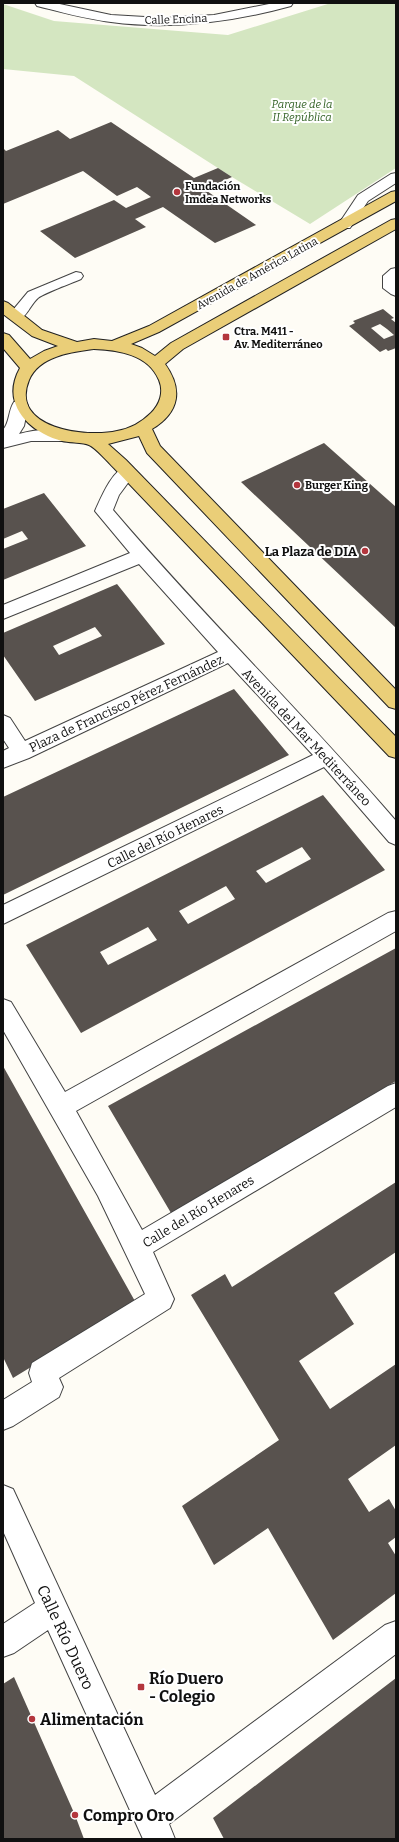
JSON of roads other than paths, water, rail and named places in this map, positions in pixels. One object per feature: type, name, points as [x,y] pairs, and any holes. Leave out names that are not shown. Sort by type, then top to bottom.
[{"type":"main road","name":"Avenida de América Latina","points":[[115,345],[154,329],[396,195]]},
{"type":"main road","name":"Avenida de América Latina","points":[[156,363],[177,346],[396,223]]},
{"type":"main road","points":[[3,306],[37,333],[74,346]]},
{"type":"main road","points":[[3,338],[29,368]]},
{"type":"main road","points":[[94,344],[115,345],[136,350],[156,363],[164,370],[169,383],[169,397],[163,410],[152,421],[143,427],[112,438],[94,440],[60,436],[42,428],[28,418],[20,406],[17,393],[21,380],[29,368],[46,356],[74,346],[94,344]]},
{"type":"main road","points":[[143,427],[153,449],[396,702]]},
{"type":"main road","points":[[94,440],[127,472],[396,750]]},
{"type":"street","name":"Calle Encina","points":[[40,3],[89,15],[148,22],[212,18],[266,10],[287,3]]},
{"type":"street","points":[[344,225],[363,198],[396,177]]},
{"type":"street","points":[[393,274],[392,288],[396,291]]},
{"type":"street","points":[[16,316],[33,295],[76,276]]},
{"type":"street","points":[[3,442],[16,426],[20,406]]},
{"type":"street","points":[[3,442],[31,436],[60,436]]},
{"type":"street","name":"Avenida del Mar Mediterráneo","points":[[127,472],[111,494],[104,511],[141,556],[230,654],[328,757],[396,836]]},
{"type":"street","points":[[3,612],[141,556]]},
{"type":"street","name":"Plaza de Francisco Pérez Fernández","points":[[3,760],[230,654]]},
{"type":"street","name":"Plaza de Francisco Pérez Fernández","points":[[3,723],[22,752]]},
{"type":"street","name":"Calle del Río Henares","points":[[3,916],[328,757]]},
{"type":"street","points":[[60,1107],[396,920]]},
{"type":"street","name":"Calle del Río Henares","points":[[3,1009],[60,1107],[138,1247],[396,1094]]},
{"type":"street","points":[[3,1416],[49,1387],[42,1373],[161,1298],[138,1247]]},
{"type":"street","name":"Calle Río Duero","points":[[3,1499],[52,1609],[103,1716],[154,1829],[396,1636]]},
{"type":"street","points":[[3,1642],[52,1609]]},
{"type":"place","name":"Fundación Imdea Networks","points":[[177,192]]},
{"type":"place","name":"Ctra. M411 - Av. Mediterráneo","points":[[226,337]]},
{"type":"place","name":"Burger King","points":[[297,485]]},
{"type":"place","name":"La Plaza de DIA","points":[[365,551]]},
{"type":"place","name":"Río Duero - Colegio","points":[[141,1687]]},
{"type":"place","name":"Alimentación","points":[[32,1719]]},
{"type":"place","name":"Compro Oro","points":[[75,1815]]},
{"type":"park label","name":"Parque de la II República","points":[[302,110]]}]
